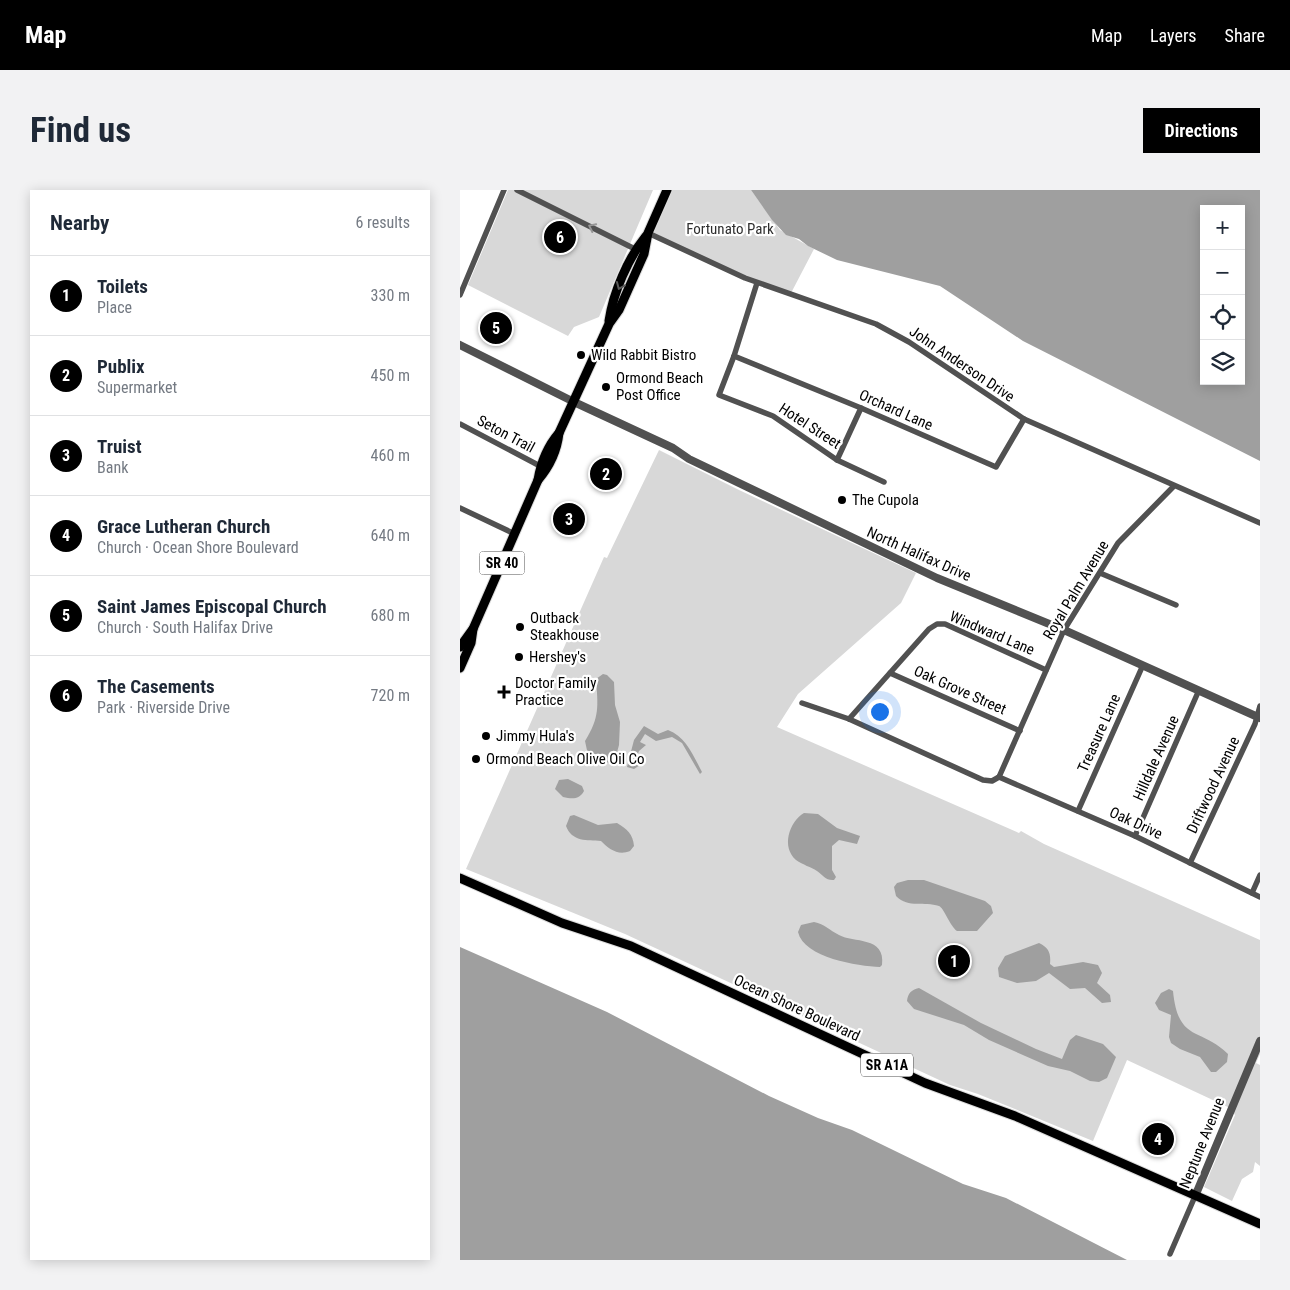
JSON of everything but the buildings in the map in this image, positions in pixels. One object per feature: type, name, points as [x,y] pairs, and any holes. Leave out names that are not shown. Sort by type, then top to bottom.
[{"type":"main road","name":"SR 40","points":[[608,324],[619,310],[644,254],[648,233],[667,190]]},
{"type":"main road","name":"SR 40","points":[[460,648],[473,629],[515,534],[538,480],[540,466],[550,443],[559,433],[574,402],[608,324],[611,307],[635,249],[648,233]]},
{"type":"main road","points":[[631,280],[638,260],[635,249]]},
{"type":"main road","name":"SR 40","points":[[538,480],[548,468],[558,446],[559,433]]},
{"type":"main road","name":"SR 40","points":[[460,668],[471,643],[473,629]]},
{"type":"main road","name":"Ocean Shore Boulevard","points":[[460,878],[562,923],[631,946],[925,1083],[1015,1116],[1196,1194],[1260,1224]]},
{"type":"street","points":[[460,294],[504,190]]},
{"type":"street","points":[[517,190],[635,249]]},
{"type":"street","name":"John Anderson Drive","points":[[648,233],[757,283],[876,324],[909,342],[1024,420],[1260,523]]},
{"type":"street","name":"Hotel Street","points":[[757,283],[734,356],[719,395],[773,416],[837,460],[884,482]]},
{"type":"street","name":"North Halifax Drive","points":[[460,345],[574,402],[673,448],[689,459],[867,546],[937,578],[1064,630],[1258,718]]},
{"type":"street","name":"Orchard Lane","points":[[734,356],[862,408],[996,467],[1024,420]]},
{"type":"street","points":[[837,460],[862,408]]},
{"type":"street","name":"Seton Trail","points":[[460,424],[540,466]]},
{"type":"street","name":"Royal Palm Avenue","points":[[999,777],[1064,630],[1118,544],[1174,487]]},
{"type":"street","points":[[460,508],[515,534]]},
{"type":"street","points":[[1100,573],[1176,605]]},
{"type":"street","name":"Windward Lane","points":[[849,719],[929,629],[937,624],[945,624],[1046,670]]},
{"type":"street","name":"Treasure Lane","points":[[1078,811],[1143,665]]},
{"type":"street","name":"Oak Grove Street","points":[[890,673],[1020,731]]},
{"type":"street","name":"Hilldale Avenue","points":[[1135,836],[1199,690]]},
{"type":"street","points":[[802,703],[849,719],[983,780],[992,781],[999,777]]},
{"type":"street","name":"Driftwood Avenue","points":[[1190,863],[1258,718],[1260,706]]},
{"type":"street","name":"Oak Drive","points":[[999,777],[1135,836],[1260,897]]},
{"type":"street","points":[[1252,893],[1260,875]]},
{"type":"street","name":"Neptune Avenue","points":[[1170,1254],[1260,1041]]},
{"type":"green space","points":[[508,190],[653,190],[599,317],[574,327],[568,336],[468,285]]},
{"type":"green space","name":"Fortunato Park","points":[[667,190],[751,190],[780,230],[814,249],[790,295],[648,233]]},
{"type":"green space","points":[[659,450],[739,490],[916,573],[901,603],[798,694],[777,727],[1019,833],[1021,831],[1044,844],[1260,940],[1260,1054],[1256,1063],[1260,1065],[1260,1166],[1255,1162],[1253,1172],[1242,1179],[1232,1201],[1204,1187],[1235,1115],[1230,1108],[1127,1060],[1093,1141],[978,1094],[950,1085],[625,934],[466,869],[604,557],[607,558]]},
{"type":"shaded area","points":[[751,190],[1260,190],[1260,461],[1023,341],[940,286],[837,260],[808,246],[799,239],[786,235],[772,220]]},
{"type":"shaded area","points":[[603,674],[607,675],[614,682],[615,705],[620,722],[619,745],[616,756],[611,762],[607,763],[588,755],[585,741],[596,718],[596,679]]},
{"type":"shaded area","points":[[644,726],[658,734],[668,730],[680,737],[692,753],[702,772],[700,774],[682,743],[672,737],[656,741],[645,734],[640,742],[646,745],[639,751],[635,761],[640,765],[634,769],[627,767],[634,740]]},
{"type":"shaded area","points":[[568,779],[582,786],[584,791],[580,796],[572,798],[563,797],[555,789],[559,780]]},
{"type":"shaded area","points":[[804,813],[818,814],[837,828],[860,836],[857,844],[839,840],[832,846],[832,870],[836,877],[834,880],[827,879],[791,855],[788,842],[791,828],[794,822]]},
{"type":"shaded area","points":[[574,815],[598,825],[617,823],[629,832],[634,846],[630,851],[622,853],[611,849],[601,841],[576,838],[566,826],[570,816]]},
{"type":"shaded area","points":[[908,880],[924,880],[985,901],[991,906],[993,913],[977,931],[957,931],[939,906],[911,904],[896,896],[894,887],[897,883]]},
{"type":"shaded area","points":[[814,922],[845,937],[874,945],[879,949],[882,956],[882,965],[880,967],[859,965],[833,959],[810,948],[802,941],[798,932],[801,925]]},
{"type":"shaded area","points":[[1039,943],[1049,951],[1050,964],[1054,967],[1083,962],[1098,965],[1102,973],[1097,983],[1110,995],[1111,1002],[1102,1003],[1085,988],[1070,989],[1049,973],[1036,981],[1017,983],[999,977],[998,968],[1005,956]]},
{"type":"shaded area","points":[[460,947],[607,1012],[769,1096],[818,1118],[852,1130],[963,1184],[1006,1198],[1127,1260],[460,1260]]},
{"type":"shaded area","points":[[919,988],[981,1023],[1062,1059],[1070,1040],[1076,1035],[1103,1044],[1116,1057],[1107,1078],[1099,1082],[1090,1081],[1070,1071],[1048,1066],[989,1040],[964,1025],[914,1009],[907,1001],[907,998],[910,992]]},
{"type":"shaded area","points":[[1169,989],[1173,991],[1176,1008],[1185,1027],[1209,1040],[1228,1054],[1227,1062],[1216,1072],[1211,1072],[1200,1057],[1171,1043],[1169,1037],[1171,1015],[1159,1010],[1155,1003],[1161,993]]},
{"type":"place","name":"The Casements","points":[[560,237]]},
{"type":"place","name":"Saint James Episcopal Church","points":[[496,328]]},
{"type":"place","name":"Wild Rabbit Bistro","points":[[581,355]]},
{"type":"place","name":"Ormond Beach Post Office","points":[[606,387]]},
{"type":"place","name":"Publix","points":[[606,474]]},
{"type":"place","name":"The Cupola","points":[[842,500]]},
{"type":"place","name":"Truist","points":[[569,519]]},
{"type":"place","name":"Outback Steakhouse","points":[[520,627]]},
{"type":"place","name":"Hershey's","points":[[519,657]]},
{"type":"place","name":"Doctor Family Practice","points":[[504,692]]},
{"type":"place","name":"Jimmy Hula's","points":[[486,736]]},
{"type":"place","name":"Ormond Beach Olive Oil Co","points":[[476,759]]},
{"type":"place","name":"Toilets","points":[[954,961]]},
{"type":"place","name":"Grace Lutheran Church","points":[[1158,1139]]}]
